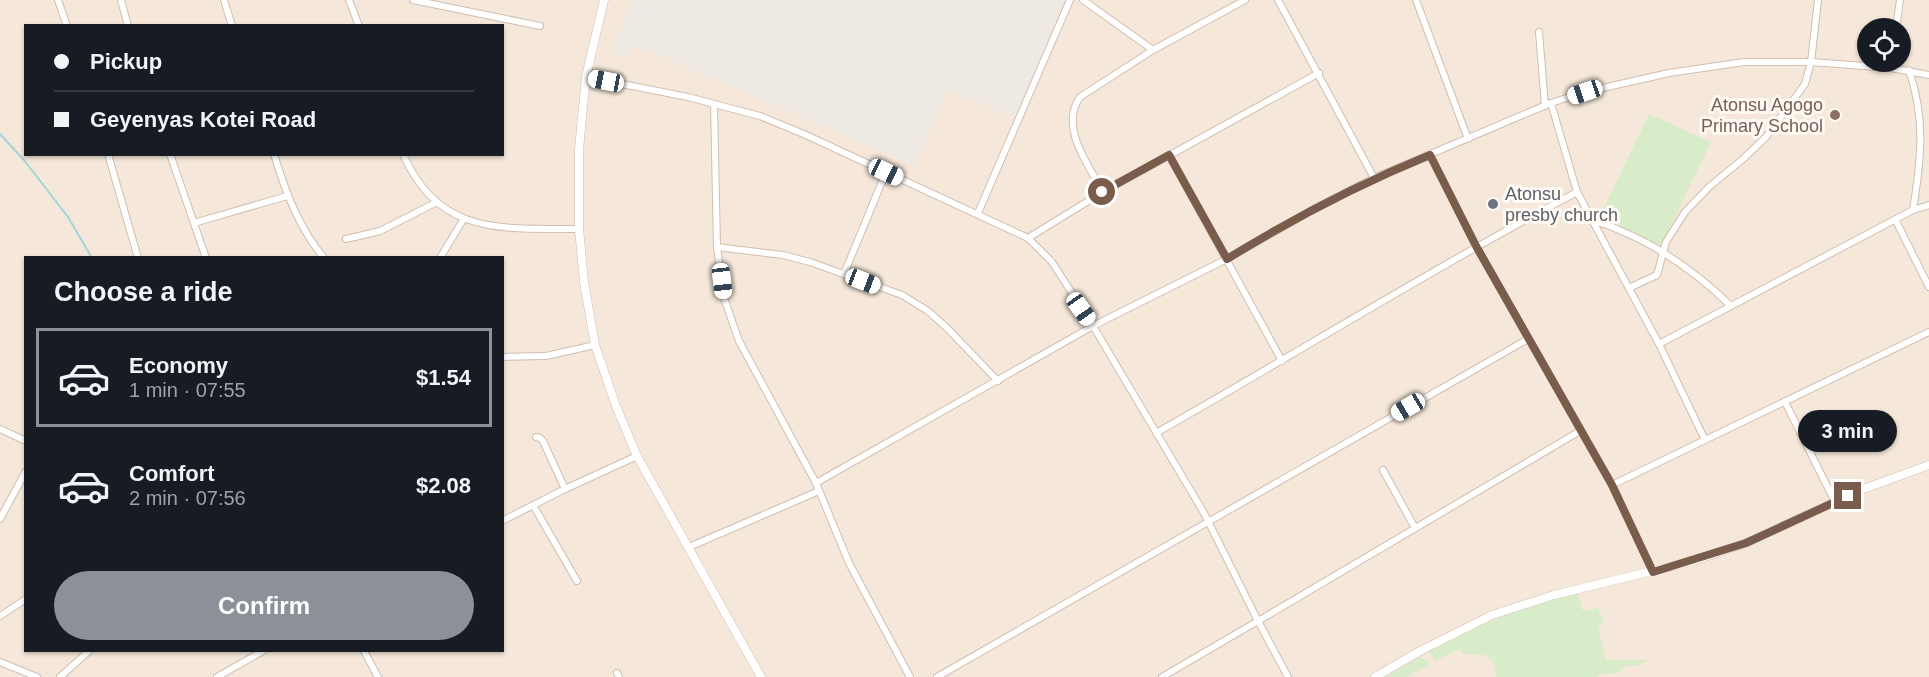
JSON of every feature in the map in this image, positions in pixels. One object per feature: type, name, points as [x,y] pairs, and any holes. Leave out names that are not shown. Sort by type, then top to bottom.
[{"type":"street","points":[[58,0],[66,24]]},
{"type":"street","points":[[121,0],[127,24]]},
{"type":"street","points":[[224,0],[231,24]]},
{"type":"street","points":[[349,0],[358,24]]},
{"type":"street","points":[[413,0],[540,26]]},
{"type":"street","points":[[604,0],[586,77],[579,149],[579,229],[584,282],[595,345],[616,406],[638,456],[761,677]]},
{"type":"street","points":[[978,213],[1070,0]]},
{"type":"street","points":[[1083,0],[1153,50]]},
{"type":"street","points":[[1102,192],[1076,140],[1072,118],[1074,105],[1080,97],[1153,50],[1245,0]]},
{"type":"street","points":[[1278,0],[1374,178]]},
{"type":"street","points":[[1416,0],[1468,139]]},
{"type":"street","points":[[1629,288],[1657,275],[1666,242],[1685,212],[1709,187],[1766,136],[1805,84],[1811,62],[1818,0]]},
{"type":"street","points":[[1897,18],[1900,0]]},
{"type":"street","points":[[1539,32],[1548,105],[1577,192],[1659,344],[1705,440]]},
{"type":"street","points":[[816,483],[1093,326],[1227,259],[1321,205],[1374,178],[1548,105],[1585,92],[1669,73],[1744,62],[1857,64]]},
{"type":"street","points":[[1911,70],[1929,75]]},
{"type":"street","points":[[1910,72],[1918,98],[1921,145],[1913,210]]},
{"type":"street","points":[[1028,238],[1102,192],[1318,73]]},
{"type":"street","points":[[586,77],[760,116],[978,213],[1028,238],[1052,262],[1156,432],[1208,521],[1288,677]]},
{"type":"street","points":[[714,104],[717,247],[723,298],[731,323],[816,483],[849,563],[910,677]]},
{"type":"street","points":[[1169,155],[1282,361]]},
{"type":"street","points":[[1430,155],[1476,246],[1612,485],[1653,572]]},
{"type":"street","points":[[109,156],[137,256]]},
{"type":"street","points":[[171,156],[205,256]]},
{"type":"street","points":[[275,156],[287,196],[323,256]]},
{"type":"street","points":[[404,156],[422,188],[444,209],[463,219],[505,228],[579,229]]},
{"type":"street","points":[[844,274],[886,172]]},
{"type":"street","points":[[1156,432],[1282,361],[1476,246],[1577,192]]},
{"type":"street","points":[[194,223],[287,196]]},
{"type":"street","points":[[346,238],[380,231],[437,202]]},
{"type":"street","points":[[1659,344],[1913,210],[1929,205]]},
{"type":"street","points":[[441,256],[463,219]]},
{"type":"street","points":[[1896,221],[1929,287]]},
{"type":"street","points":[[1593,222],[1599,222],[1626,233],[1664,251],[1731,306]]},
{"type":"street","points":[[717,247],[783,255],[810,262],[902,295],[928,311],[999,381]]},
{"type":"street","points":[[1612,485],[1929,332]]},
{"type":"street","points":[[937,677],[1528,339]]},
{"type":"street","points":[[504,357],[546,356],[595,345]]},
{"type":"street","points":[[1785,402],[1835,502]]},
{"type":"street","points":[[0,429],[24,440]]},
{"type":"street","points":[[1162,677],[1580,431]]},
{"type":"street","points":[[536,437],[543,441],[565,489]]},
{"type":"street","points":[[504,520],[638,456]]},
{"type":"street","points":[[1375,677],[1420,651],[1492,615],[1554,595],[1653,572],[1746,543],[1858,491],[1929,465]]},
{"type":"street","points":[[1383,470],[1415,528]]},
{"type":"street","points":[[0,519],[24,475]]},
{"type":"street","points":[[689,547],[819,491]]},
{"type":"street","points":[[533,505],[577,581]]},
{"type":"street","points":[[0,616],[24,600]]},
{"type":"street","points":[[60,677],[88,652]]},
{"type":"street","points":[[217,677],[261,652]]},
{"type":"street","points":[[365,652],[378,677]]},
{"type":"street","points":[[0,662],[37,677]]},
{"type":"shaded area","points":[[0,0],[1929,0],[1929,677],[0,677]]},
{"type":"shaded area","points":[[633,0],[1065,0],[1015,118],[947,89],[915,166],[638,46],[626,56],[610,53]]},
{"type":"green space","points":[[1649,114],[1711,142],[1661,246],[1600,216]]},
{"type":"green space","points":[[1577,592],[1583,611],[1598,608],[1604,623],[1598,627],[1606,660],[1649,660],[1639,665],[1626,666],[1620,672],[1597,675],[1597,677],[1496,677],[1493,661],[1484,655],[1464,654],[1459,649],[1435,661],[1429,650],[1501,617]]},
{"type":"green space","points":[[1419,657],[1431,663],[1407,677],[1386,677]]},
{"type":"waterway","points":[[0,134],[24,160],[68,217],[91,256]]},
{"type":"place","name":"Atonsu Agogo Primary School","points":[[1835,115]]},
{"type":"place","name":"Atonsu presby church","points":[[1493,204]]},
{"type":"route","points":[[1102,192],[1169,155],[1227,259],[1321,205],[1374,178],[1430,155],[1476,246],[1612,485],[1653,572],[1746,543],[1848,496]]}]
